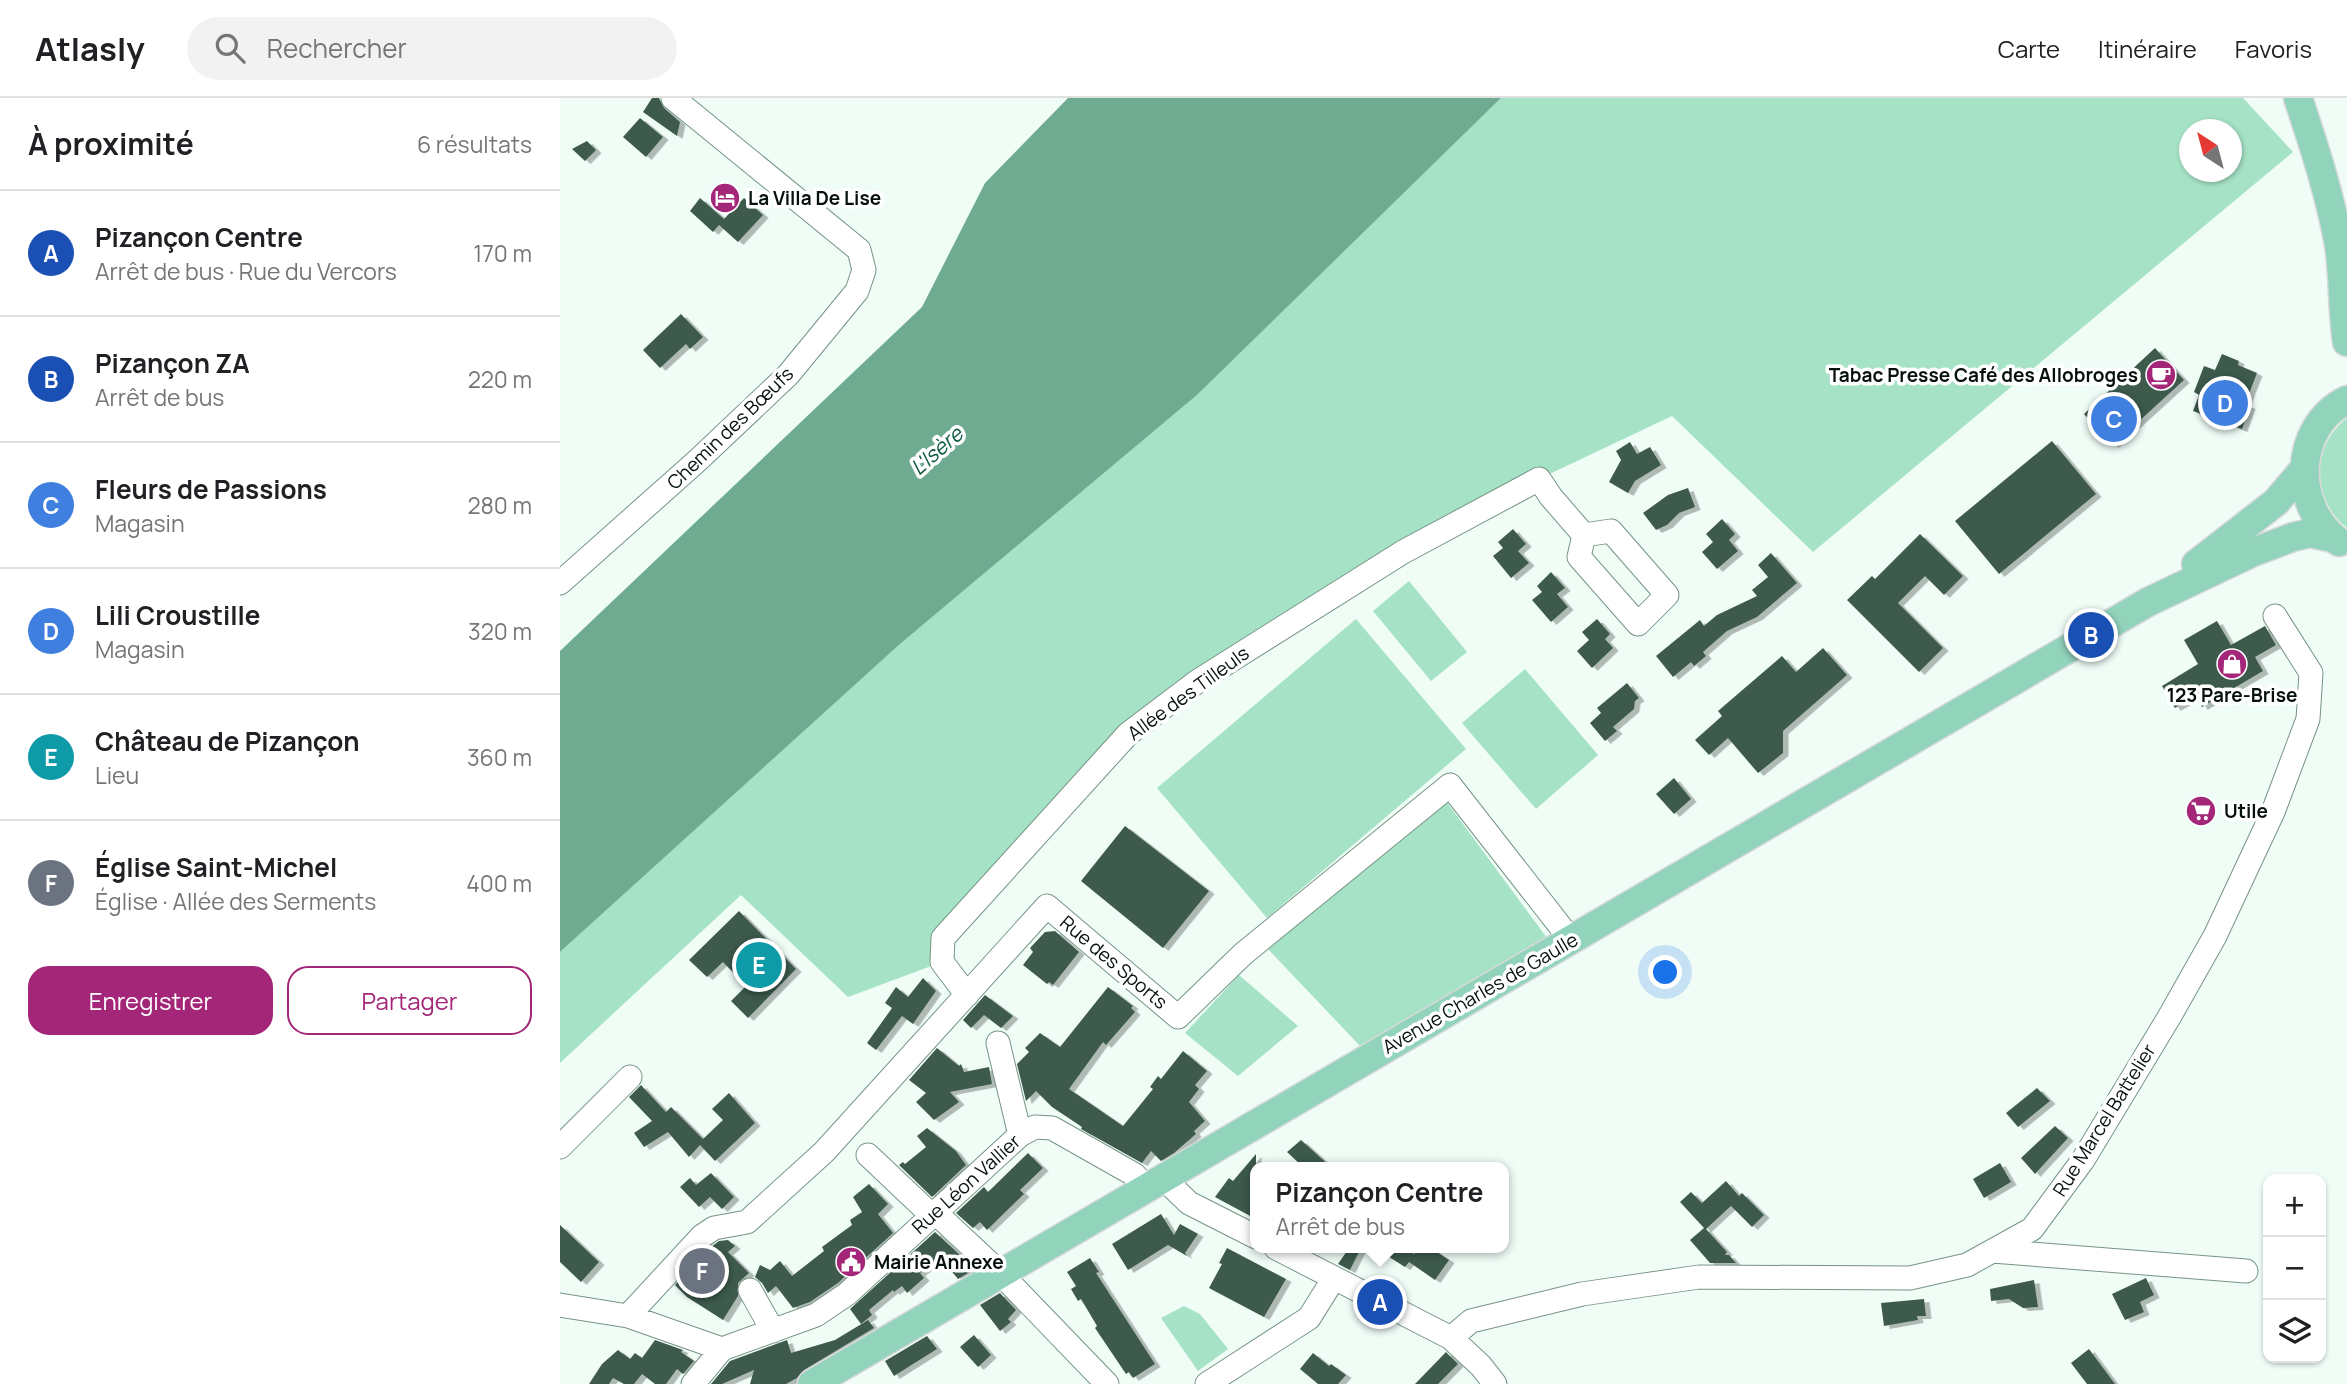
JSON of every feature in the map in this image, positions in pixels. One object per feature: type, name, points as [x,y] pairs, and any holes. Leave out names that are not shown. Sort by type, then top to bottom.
[{"type":"main road","points":[[2298,98],[2322,174],[2343,255],[2342,313],[2347,342]]},
{"type":"main road","points":[[2340,543],[2322,526],[2311,507],[2304,485],[2304,469],[2309,443],[2322,421],[2345,396]]},
{"type":"main road","name":"Avenue Charles de Gaulle","points":[[2148,602],[2276,502],[2304,469]]},
{"type":"main road","name":"Avenue Charles de Gaulle","points":[[812,1384],[2148,602],[2250,552],[2293,537],[2311,533],[2340,543]]},
{"type":"street","name":"Chemin des Bœufs","points":[[560,583],[697,461],[788,374],[857,291],[864,270],[859,250],[673,98]]},
{"type":"street","name":"Allée des Tilleuls","points":[[967,995],[942,962],[943,938],[1128,734],[1198,681],[1403,552],[1539,479],[1584,535]]},
{"type":"street","name":"Rue Marcel Battelier","points":[[1451,1338],[1471,1321],[1582,1294],[1699,1277],[1910,1278],[1967,1265],[2032,1229],[2083,1160],[2215,936],[2273,812],[2308,719],[2311,673],[2276,616]]},
{"type":"street","name":"Rue des Sports","points":[[628,1316],[702,1236],[714,1228],[747,1222],[824,1152],[1047,906],[1178,1017],[1254,945],[1450,785],[1571,940]]},
{"type":"street","points":[[998,1043],[1020,1135]]},
{"type":"street","points":[[560,1147],[630,1077]]},
{"type":"street","name":"Rue Léon Vallier","points":[[722,1349],[816,1315],[847,1294],[1020,1135],[1035,1127],[1052,1128],[1135,1175],[1250,1234]]},
{"type":"street","points":[[868,1154],[925,1209],[940,1217],[1000,1273],[1107,1384]]},
{"type":"street","points":[[1992,1251],[2246,1271]]},
{"type":"street","points":[[1286,1253],[1451,1338],[1481,1366],[1495,1384]]},
{"type":"street","points":[[1207,1384],[1308,1318],[1334,1278]]},
{"type":"street","points":[[750,1290],[773,1331]]},
{"type":"street","points":[[560,1305],[628,1316],[722,1349],[693,1384]]},
{"type":"shaded area","points":[[1501,98],[2243,98],[2293,152],[1813,552],[1672,416],[1539,479],[1128,733],[978,898],[942,962],[848,997],[741,895],[560,1063],[560,952],[900,644],[1197,395]]},
{"type":"shaded area","points":[[2347,418],[2347,528],[2327,503],[2320,473],[2326,443]]},
{"type":"shaded area","points":[[1409,581],[1467,652],[1431,681],[1373,611]]},
{"type":"shaded area","points":[[1356,619],[1466,749],[1267,918],[1157,788]]},
{"type":"shaded area","points":[[1525,669],[1598,755],[1536,809],[1462,723]]},
{"type":"shaded area","points":[[1446,801],[1547,938],[1362,1048],[1266,947]]},
{"type":"shaded area","points":[[1239,975],[1298,1026],[1238,1076],[1185,1033]]},
{"type":"shaded area","points":[[1184,1306],[1200,1314],[1228,1349],[1198,1371],[1161,1318]]},
{"type":"water","name":"L'Isère","points":[[1068,98],[1501,98],[1197,395],[900,644],[560,952],[560,651],[922,307],[985,183]]},
{"type":"building","points":[[652,98],[659,98],[664,108],[680,122],[677,136],[643,112]]},
{"type":"building","points":[[640,118],[663,137],[646,157],[623,137]]},
{"type":"building","points":[[587,141],[596,150],[585,161],[572,149]]},
{"type":"building","points":[[700,198],[724,219],[744,198],[763,215],[738,242],[719,225],[713,232],[690,211]]},
{"type":"building","points":[[681,314],[703,337],[690,349],[686,344],[660,368],[643,350]]},
{"type":"building","points":[[2155,348],[2184,380],[2113,445],[2084,414]]},
{"type":"building","points":[[2222,354],[2257,373],[2245,404],[2250,406],[2242,429],[2193,411],[2199,395],[2194,392],[2204,366],[2215,370]]},
{"type":"building","points":[[2052,441],[2096,494],[1999,574],[1955,521]]},
{"type":"building","points":[[1630,442],[1637,454],[1650,447],[1661,465],[1635,481],[1628,493],[1609,482],[1621,460],[1616,451]]},
{"type":"building","points":[[1688,488],[1695,507],[1679,513],[1667,525],[1656,530],[1643,513],[1668,495]]},
{"type":"building","points":[[1722,519],[1735,534],[1729,540],[1738,551],[1717,569],[1702,552],[1713,542],[1706,534]]},
{"type":"building","points":[[1513,529],[1526,544],[1518,551],[1529,563],[1511,578],[1493,556],[1503,548],[1498,542]]},
{"type":"building","points":[[1920,534],[1963,576],[1944,595],[1925,576],[1898,603],[1943,648],[1919,672],[1847,600],[1872,576],[1875,579]]},
{"type":"building","points":[[1771,553],[1797,583],[1757,617],[1727,631],[1703,652],[1706,656],[1694,666],[1691,662],[1673,677],[1656,656],[1700,620],[1704,626],[1717,615],[1757,596],[1752,590],[1768,577],[1758,565]]},
{"type":"building","points":[[1551,572],[1565,588],[1557,594],[1568,607],[1551,622],[1532,600],[1542,592],[1537,586]]},
{"type":"building","points":[[1597,619],[1610,634],[1605,639],[1613,648],[1592,668],[1577,651],[1589,640],[1582,632]]},
{"type":"building","name":"123 Pare-Brise","points":[[2217,621],[2231,645],[2265,626],[2276,645],[2255,657],[2263,671],[2202,707],[2196,696],[2175,708],[2162,686],[2198,664],[2184,640]]},
{"type":"building","points":[[1823,648],[1847,675],[1783,731],[1783,753],[1758,773],[1728,738],[1709,755],[1695,740],[1722,716],[1718,711],[1782,656],[1796,672]]},
{"type":"building","points":[[1627,683],[1639,698],[1635,701],[1634,709],[1613,727],[1617,731],[1605,741],[1590,723],[1601,713],[1597,708]]},
{"type":"building","points":[[1674,778],[1691,799],[1674,814],[1656,794]]},
{"type":"building","points":[[1125,826],[1209,891],[1163,948],[1081,881]]},
{"type":"building","points":[[739,911],[796,969],[748,1018],[731,1001],[746,986],[723,962],[707,977],[689,960]]},
{"type":"building","points":[[1055,931],[1079,952],[1053,985],[1049,982],[1047,984],[1023,965],[1033,952],[1030,948],[1045,932]]},
{"type":"building","points":[[923,978],[936,991],[913,1024],[902,1016],[876,1050],[867,1043],[892,1008],[885,1003],[896,987],[908,997]]},
{"type":"building","points":[[1108,987],[1133,1006],[1131,1008],[1135,1012],[1106,1045],[1103,1042],[1069,1089],[1123,1126],[1153,1089],[1150,1087],[1158,1076],[1161,1079],[1183,1051],[1207,1071],[1195,1085],[1199,1089],[1189,1102],[1205,1121],[1194,1131],[1196,1134],[1161,1161],[1151,1151],[1142,1163],[1081,1129],[1082,1127],[1052,1107],[1036,1091],[1026,1101],[1017,1064],[1029,1052],[1025,1048],[1040,1033],[1060,1047]]},
{"type":"building","points":[[985,995],[1013,1016],[1001,1028],[984,1015],[971,1028],[963,1020]]},
{"type":"building","points":[[937,1048],[959,1066],[961,1064],[964,1072],[989,1067],[992,1084],[950,1092],[959,1102],[934,1120],[916,1102],[926,1093],[909,1080]]},
{"type":"building","points":[[641,1085],[666,1112],[671,1107],[703,1139],[723,1120],[712,1109],[729,1093],[755,1123],[715,1161],[700,1145],[689,1157],[668,1132],[644,1147],[634,1133],[652,1121],[629,1097]]},
{"type":"building","points":[[2037,1088],[2050,1101],[2018,1127],[2006,1113]]},
{"type":"building","points":[[2055,1126],[2068,1138],[2035,1174],[2021,1158]]},
{"type":"building","points":[[927,1128],[956,1151],[966,1165],[932,1197],[899,1165],[903,1162],[905,1164],[926,1147],[917,1136]]},
{"type":"building","points":[[1301,1140],[1325,1162],[1298,1162],[1287,1152]]},
{"type":"building","points":[[1028,1153],[1043,1168],[1020,1190],[1024,1194],[987,1230],[980,1222],[973,1228],[956,1213],[984,1187],[988,1192]]},
{"type":"building","points":[[1256,1154],[1256,1162],[1250,1162],[1250,1216],[1215,1197],[1229,1178],[1233,1181]]},
{"type":"building","points":[[2000,1163],[2011,1182],[1984,1198],[1973,1179]]},
{"type":"building","points":[[711,1173],[734,1197],[722,1209],[710,1197],[699,1207],[680,1187],[690,1178],[696,1185]]},
{"type":"building","points":[[1726,1181],[1739,1196],[1742,1193],[1764,1215],[1752,1227],[1731,1206],[1706,1229],[1727,1252],[1725,1255],[1729,1255],[1736,1263],[1710,1263],[1690,1240],[1704,1228],[1680,1202],[1691,1192],[1702,1203]]},
{"type":"building","points":[[869,1184],[888,1204],[878,1214],[893,1233],[838,1283],[810,1302],[793,1308],[776,1286],[768,1293],[755,1277],[760,1265],[770,1270],[780,1261],[792,1276],[824,1251],[822,1247],[852,1225],[850,1220],[862,1212],[853,1197]]},
{"type":"building","points":[[1161,1214],[1174,1235],[1180,1224],[1198,1234],[1185,1253],[1187,1256],[1168,1245],[1128,1270],[1112,1244]]},
{"type":"building","points":[[560,1225],[599,1262],[581,1282],[560,1262]]},
{"type":"building","points":[[935,1232],[975,1269],[958,1279],[940,1257],[920,1273],[924,1278],[907,1293],[902,1286],[894,1292],[893,1290],[869,1310],[872,1315],[861,1324],[850,1309]]},
{"type":"building","points":[[728,1240],[735,1246],[728,1252],[749,1273],[738,1283],[738,1296],[723,1320],[687,1297],[675,1285],[711,1247],[719,1241]]},
{"type":"building","points":[[1227,1248],[1286,1279],[1264,1317],[1209,1288]]},
{"type":"building","points":[[1346,1253],[1358,1253],[1350,1270],[1338,1264]]},
{"type":"building","points":[[1383,1253],[1438,1253],[1449,1260],[1435,1280],[1409,1262],[1405,1267]]},
{"type":"building","points":[[1090,1258],[1099,1272],[1096,1273],[1155,1364],[1133,1378],[1129,1372],[1126,1374],[1095,1328],[1097,1326],[1081,1299],[1078,1301],[1071,1289],[1076,1286],[1067,1272]]},
{"type":"building","points":[[2146,1278],[2154,1295],[2140,1302],[2144,1312],[2125,1320],[2112,1294]]},
{"type":"building","points":[[2034,1280],[2038,1307],[2023,1308],[2009,1299],[1991,1301],[1990,1289]]},
{"type":"building","points":[[1000,1293],[1016,1310],[1008,1319],[1011,1322],[1000,1331],[980,1305]]},
{"type":"building","points":[[1924,1299],[1926,1316],[1884,1326],[1881,1303]]},
{"type":"building","points":[[868,1320],[874,1328],[804,1370],[786,1384],[750,1384],[754,1370],[722,1384],[711,1384],[730,1361],[787,1340],[791,1353],[835,1340]]},
{"type":"building","points":[[974,1335],[991,1355],[978,1367],[960,1347]]},
{"type":"building","points":[[927,1336],[937,1349],[894,1376],[885,1361]]},
{"type":"building","points":[[655,1340],[683,1350],[681,1352],[694,1361],[683,1374],[677,1369],[666,1384],[655,1384],[642,1374],[634,1384],[624,1384],[613,1378],[609,1384],[589,1384],[602,1364],[618,1350],[630,1359],[635,1353],[642,1358]]},
{"type":"building","points":[[2089,1349],[2115,1384],[2087,1384],[2071,1363]]},
{"type":"building","points":[[1446,1352],[1458,1364],[1438,1384],[1415,1384]]},
{"type":"building","points":[[1313,1353],[1346,1375],[1338,1384],[1318,1384],[1300,1369]]},
{"type":"place","name":"La Villa De Lise","points":[[725,198]]},
{"type":"place","name":"Tabac Presse Café des Allobroges","points":[[2161,375]]},
{"type":"place","name":"Lili Croustille","points":[[2225,403]]},
{"type":"place","name":"Fleurs de Passions","points":[[2114,419]]},
{"type":"place","name":"Pizançon ZA","points":[[2091,635]]},
{"type":"place","name":"123 Pare-Brise","points":[[2232,664]]},
{"type":"place","name":"Utile","points":[[2201,811]]},
{"type":"place","name":"Château de Pizançon","points":[[759,965]]},
{"type":"place","name":"Mairie Annexe","points":[[851,1262]]},
{"type":"place","name":"Église Saint-Michel","points":[[702,1271]]},
{"type":"place","name":"Pizançon Centre","points":[[1380,1302]]}]
